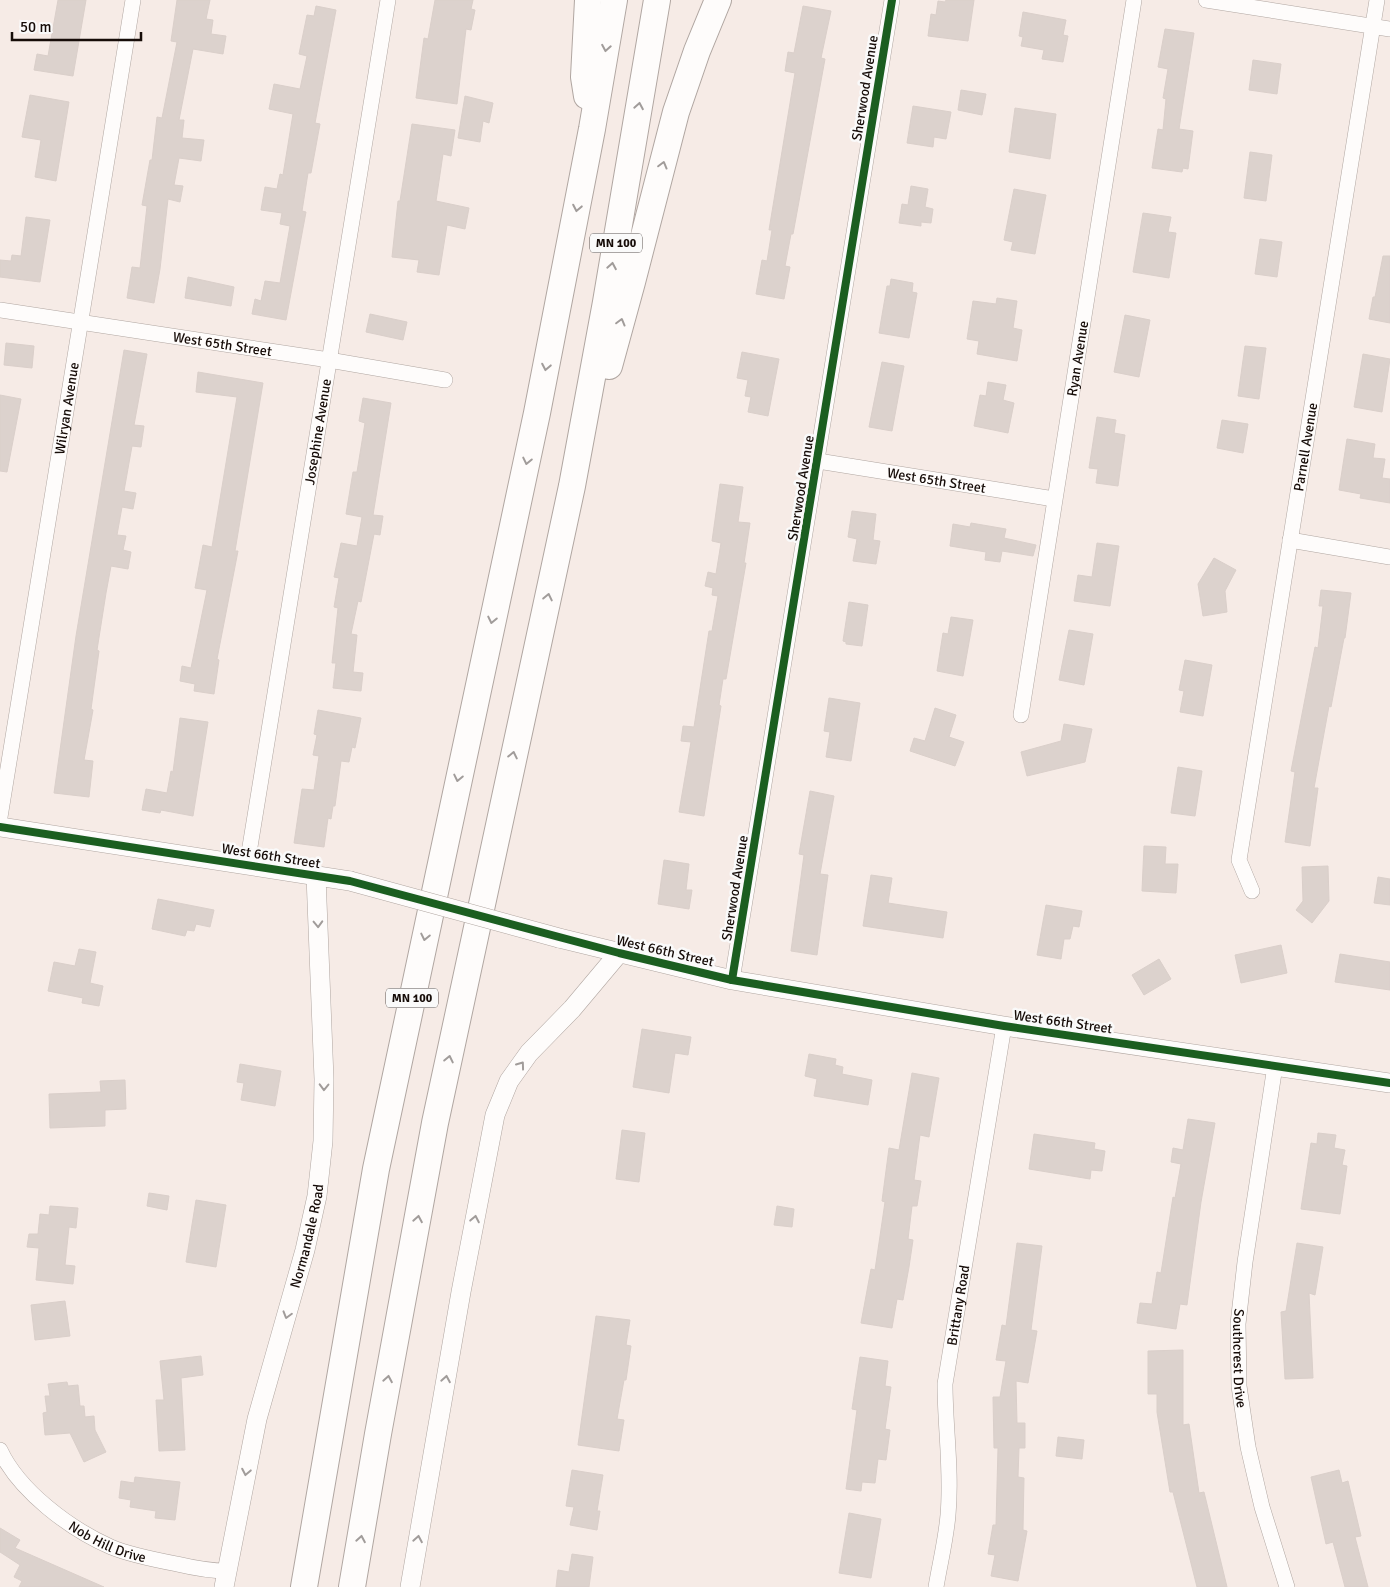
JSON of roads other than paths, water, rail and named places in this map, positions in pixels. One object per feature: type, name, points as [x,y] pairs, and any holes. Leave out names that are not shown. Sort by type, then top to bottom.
[{"type":"highway","points":[[588,0],[584,77],[592,129]]},
{"type":"highway","name":"MN 100","points":[[304,1587],[376,1169],[537,413],[592,129],[614,0]]},
{"type":"highway","name":"MN 100","points":[[352,1587],[435,1123],[572,486],[606,302],[657,0]]},
{"type":"highway","points":[[572,486],[614,348],[676,112],[718,0]]},
{"type":"street","name":"Wilryan Avenue","points":[[0,817],[133,0]]},
{"type":"street","name":"Josephine Avenue","points":[[247,865],[388,0]]},
{"type":"street","name":"Sherwood Avenue","points":[[732,980],[892,0]]},
{"type":"street","name":"Ryan Avenue","points":[[1020,715],[1134,0]]},
{"type":"street","points":[[1206,0],[1390,29]]},
{"type":"street","name":"Parnell Avenue","points":[[1252,891],[1239,860],[1376,0]]},
{"type":"street","name":"West 65th Street","points":[[0,310],[329,360],[445,380]]},
{"type":"street","name":"West 65th Street","points":[[818,461],[1054,499]]},
{"type":"street","points":[[1290,540],[1390,557]]},
{"type":"street","name":"West 66th Street","points":[[0,827],[350,881],[619,954],[732,980],[1004,1026],[1390,1083]]},
{"type":"street","name":"Normandale Road","points":[[225,1579],[257,1419],[305,1250],[317,1196],[323,1141],[324,1079],[316,876]]},
{"type":"street","points":[[410,1587],[461,1292],[495,1115],[509,1081],[529,1053],[572,1009],[619,954]]},
{"type":"street","name":"Brittany Road","points":[[936,1587],[948,1516],[949,1489],[945,1384],[1004,1026]]},
{"type":"street","name":"Southcrest Drive","points":[[1275,1066],[1244,1262],[1238,1324],[1239,1377],[1248,1447],[1262,1507],[1287,1587]]},
{"type":"street","name":"Nob Hill Drive","points":[[0,1450],[18,1479],[39,1501],[75,1527],[111,1547],[163,1561],[212,1571],[225,1579]]}]
